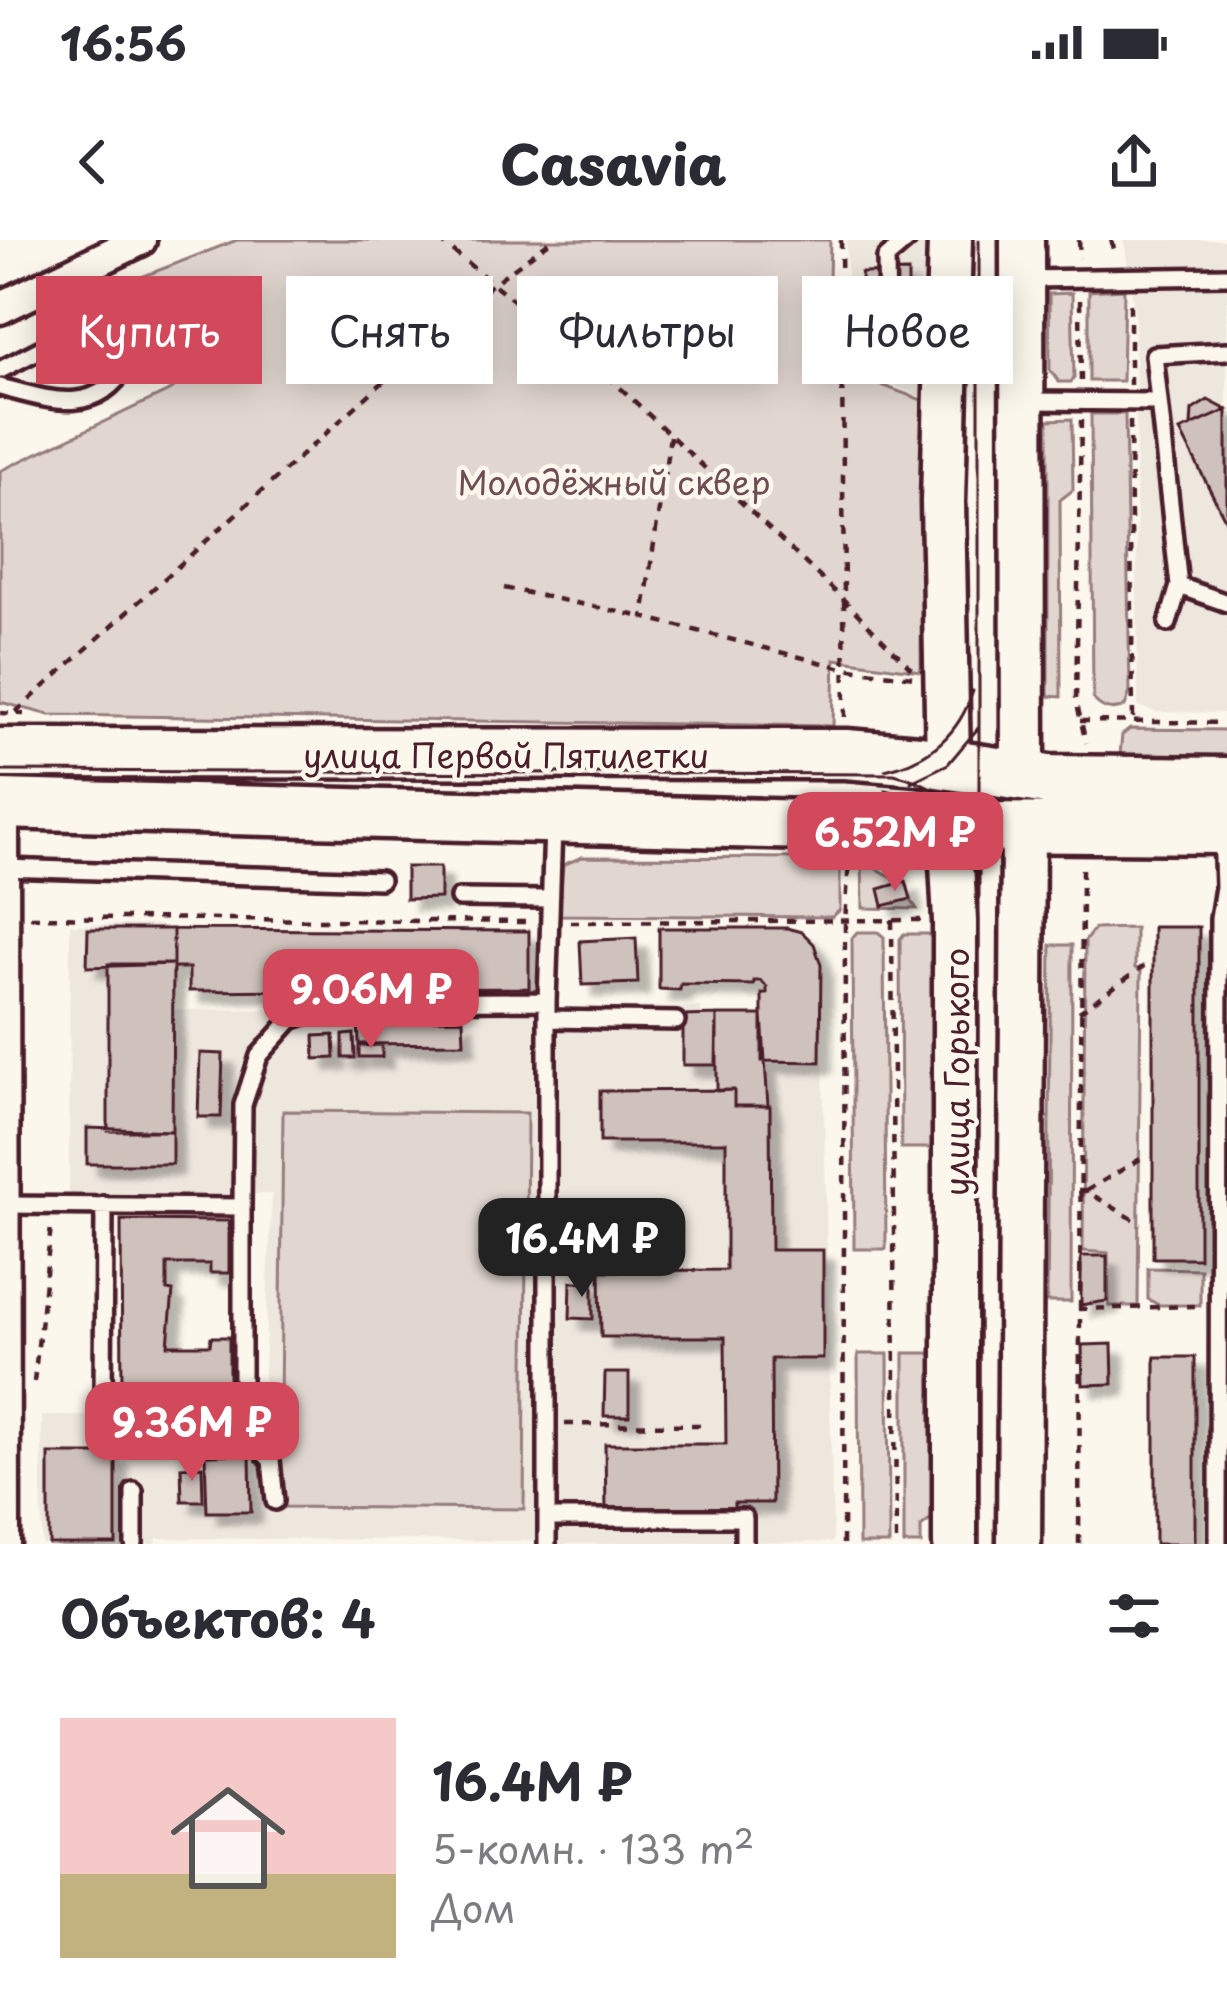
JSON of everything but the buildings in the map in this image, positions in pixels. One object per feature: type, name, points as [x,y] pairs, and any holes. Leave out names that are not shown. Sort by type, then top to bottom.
[{"type":"main road","name":"улица Горького","points":[[950,240],[944,502],[955,921],[955,1544]]},
{"type":"main road","name":"улица Горького","points":[[1019,1544],[1022,260]]},
{"type":"main road","name":"улица Первой Пятилетки","points":[[0,753],[846,754],[948,764],[1225,814]]},
{"type":"main road","name":"улица Первой Пятилетки","points":[[2,805],[849,826],[1023,826],[1225,814]]},
{"type":"street","points":[[0,308],[140,240]]},
{"type":"street","points":[[2,805],[4,1544]]},
{"type":"lane","points":[[907,240],[886,258],[887,321],[948,397]]},
{"type":"lane","points":[[1022,260],[1080,280],[1227,276]]},
{"type":"lane","points":[[0,370],[90,324],[108,330],[120,344],[126,366],[115,385],[67,404],[0,387]]},
{"type":"lane","points":[[1168,623],[1179,586],[1154,355],[1227,351]]},
{"type":"lane","points":[[1021,401],[1158,402]]},
{"type":"lane","points":[[1179,586],[1227,603]]},
{"type":"lane","points":[[1218,1544],[1218,1306],[1223,1269],[1219,920],[1225,887],[1225,814]]},
{"type":"lane","points":[[547,1544],[547,1010],[553,818]]},
{"type":"lane","points":[[4,868],[380,880]]},
{"type":"lane","points":[[459,898],[550,899]]},
{"type":"lane","points":[[275,1501],[272,1460],[242,1432],[240,1408],[243,1105],[259,1056],[291,1020],[341,1002],[547,1010],[676,1021]]},
{"type":"lane","points":[[5,1205],[242,1207]]},
{"type":"lane","points":[[104,1205],[103,1408],[240,1408]]},
{"type":"lane","points":[[134,1491],[134,1544]]},
{"type":"lane","points":[[548,1518],[744,1518],[744,1544]]},
{"type":"path","points":[[440,240],[481,276]]},
{"type":"path","points":[[493,284],[552,240]]},
{"type":"path","points":[[841,240],[846,725]]},
{"type":"path","points":[[1079,240],[1076,700],[1089,757]]},
{"type":"path","points":[[1111,240],[1130,278],[1133,719]]},
{"type":"path","points":[[493,287],[609,377],[843,598],[920,678],[843,668],[643,617],[504,588]]},
{"type":"path","points":[[0,712],[16,712],[381,384]]},
{"type":"path","points":[[643,617],[670,436]]},
{"type":"path","points":[[1062,698],[1076,700]]},
{"type":"path","points":[[1080,721],[1227,723]]},
{"type":"path","points":[[843,1544],[849,855]]},
{"type":"path","points":[[1079,1544],[1082,855]]},
{"type":"path","points":[[892,920],[896,1544]]},
{"type":"path","points":[[1079,1012],[1144,966]]},
{"type":"path","points":[[1082,1191],[1142,1158]]},
{"type":"path","points":[[1082,1191],[1141,1224]]},
{"type":"path","points":[[33,1393],[53,1206]]},
{"type":"path","points":[[1078,1309],[1218,1306]]},
{"type":"path","points":[[548,1424],[702,1424]]},
{"type":"shaded area","points":[[846,240],[926,240],[926,276],[847,276]]},
{"type":"shaded area","points":[[1124,240],[1227,240],[1227,713],[1156,712],[1138,706],[1135,315]]},
{"type":"shaded area","points":[[890,384],[925,384],[925,399]]},
{"type":"shaded area","points":[[70,925],[161,925],[164,1010],[701,1007],[701,1065],[823,1064],[833,1542],[553,1544],[157,1538],[156,1544],[42,1544],[42,1416],[262,1416],[272,1194],[69,1194]]},
{"type":"green space","name":"Молодёжный сквер","points":[[237,240],[830,240],[829,276],[802,276],[802,384],[879,384],[922,400],[921,671],[835,659],[833,726],[50,715],[0,702],[0,471],[173,389],[171,384],[262,384],[262,276],[144,276]]},
{"type":"green space","points":[[1124,289],[1122,381],[1089,381],[1089,291]]},
{"type":"green space","points":[[1072,293],[1074,378],[1059,382],[1050,370],[1049,294]]},
{"type":"green space","points":[[1091,414],[1125,414],[1130,692],[1125,706],[1116,709],[1093,699]]},
{"type":"green space","points":[[1072,419],[1073,490],[1060,500],[1061,697],[1048,696],[1048,420]]},
{"type":"green space","points":[[1130,729],[1227,730],[1227,756],[1120,755],[1122,735]]},
{"type":"green space","points":[[582,857],[840,858],[840,910],[832,917],[559,915],[563,865]]},
{"type":"green space","points":[[862,861],[896,879],[917,909],[863,908]]},
{"type":"green space","points":[[1135,928],[1135,968],[1141,971],[1138,1306],[1109,1306],[1108,1253],[1083,1251],[1085,941],[1094,929]]},
{"type":"green space","points":[[857,932],[878,932],[884,937],[886,1249],[854,1249],[852,938]]},
{"type":"green space","points":[[904,934],[928,934],[933,939],[934,1148],[901,1148],[900,939]]},
{"type":"green space","points":[[1051,945],[1072,945],[1071,1302],[1047,1302]]},
{"type":"green space","points":[[283,1111],[527,1113],[524,1509],[279,1507]]},
{"type":"green space","points":[[1148,1268],[1200,1269],[1200,1305],[1159,1305],[1148,1299]]},
{"type":"green space","points":[[904,1353],[932,1357],[938,1514],[921,1527],[921,1544],[904,1544]]},
{"type":"green space","points":[[858,1354],[888,1354],[889,1544],[859,1544]]},
{"type":"tram line","points":[[979,240],[979,1544]]},
{"type":"tram line","points":[[885,770],[941,743],[960,720],[973,691]]},
{"type":"tram line","points":[[911,782],[948,764],[979,727]]},
{"type":"tram line","points":[[0,771],[894,774],[943,795],[979,834]]},
{"type":"tram line","points":[[886,790],[916,801],[941,818],[961,842],[974,871]]}]
